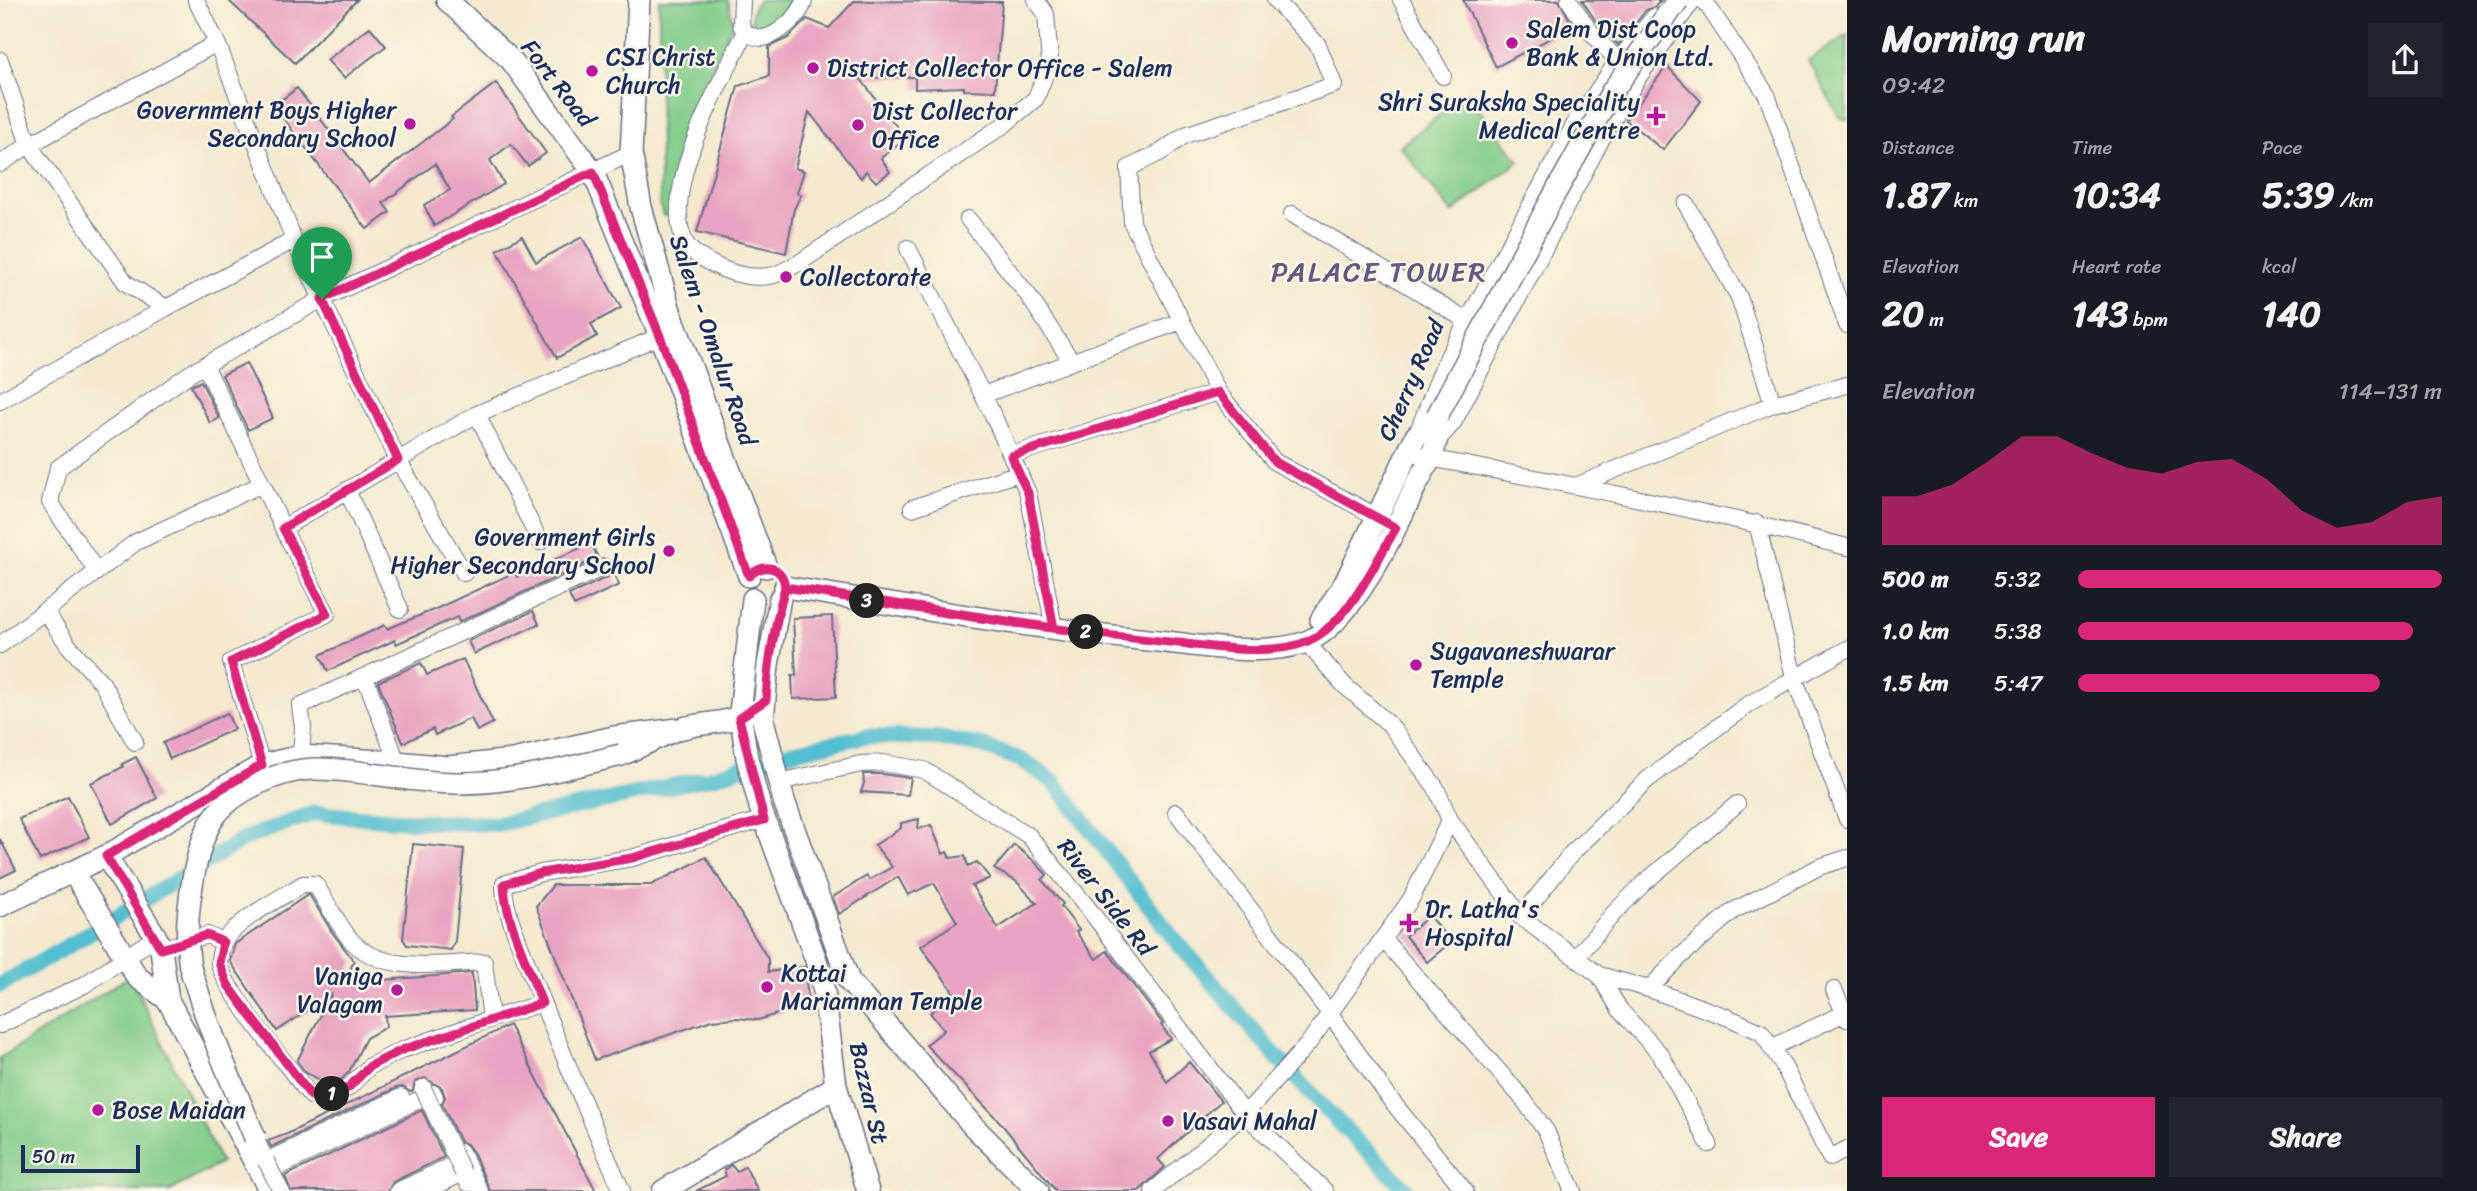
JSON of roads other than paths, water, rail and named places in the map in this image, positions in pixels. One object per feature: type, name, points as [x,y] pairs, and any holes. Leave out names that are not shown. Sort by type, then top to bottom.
[{"type":"main road","name":"Fort Road","points":[[447,0],[511,60],[593,172]]},
{"type":"main road","name":"Salem - Omalur Road","points":[[639,0],[631,153],[641,207],[670,311],[758,571]]},
{"type":"main road","points":[[1422,447],[1591,127],[1635,57],[1678,0]]},
{"type":"main road","name":"Salem - Omalur Road","points":[[593,172],[758,571]]},
{"type":"main road","name":"Cherry Road","points":[[1302,643],[1387,523],[1422,447]]},
{"type":"main road","points":[[739,718],[753,599],[748,587],[758,571],[778,571],[782,575],[783,593],[768,665],[765,710],[782,791],[849,981],[973,1126],[1038,1191]]},
{"type":"main road","points":[[783,593],[1235,649],[1267,649],[1302,643]]},
{"type":"main road","points":[[753,599],[763,604],[775,602],[783,593]]},
{"type":"main road","points":[[255,1138],[208,1024],[189,962],[187,926],[191,887],[200,849],[215,817],[240,793],[268,779],[311,769],[454,783],[501,780],[549,772],[618,746],[678,729],[739,718],[765,710]]},
{"type":"main road","name":"Bazzar St","points":[[739,718],[762,813],[816,960],[824,991],[836,1086],[868,1191]]},
{"type":"main road","points":[[0,906],[77,878],[262,765],[302,756],[448,767],[618,746]]},
{"type":"main road","points":[[108,859],[155,937],[168,1000],[266,1176]]},
{"type":"main road","points":[[77,878],[137,977],[168,1000]]},
{"type":"main road","points":[[824,991],[849,981]]},
{"type":"main road","points":[[663,1191],[836,1086]]},
{"type":"street","points":[[196,0],[217,43],[294,240],[398,460],[464,573]]},
{"type":"street","points":[[742,0],[741,24],[745,33],[758,38],[766,37],[797,17],[803,8],[804,0]]},
{"type":"street","points":[[745,33],[688,157],[679,199],[679,226],[685,243],[697,255],[731,274],[770,276],[799,263],[1005,124],[1036,98],[1050,62],[1046,14],[1036,0]]},
{"type":"street","points":[[1275,0],[1318,45],[1334,85],[1185,135],[1161,152],[1129,168],[1132,223],[1218,392],[1275,462],[1387,523]]},
{"type":"street","points":[[1401,0],[1443,76]]},
{"type":"street","points":[[1569,0],[1589,30],[1617,62],[1638,78]]},
{"type":"street","name":"Cherry Road","points":[[1422,447],[1445,362],[1577,120],[1617,62],[1668,0]]},
{"type":"street","points":[[1422,447],[1453,423],[1602,138],[1638,78],[1693,0]]},
{"type":"street","points":[[1704,0],[1767,95],[1847,325]]},
{"type":"street","points":[[0,164],[29,145],[217,43]]},
{"type":"street","points":[[0,60],[29,145],[126,284],[166,308]]},
{"type":"street","points":[[97,572],[50,502],[58,468],[189,374],[322,299],[631,153]]},
{"type":"street","points":[[1686,204],[1739,297],[1773,404]]},
{"type":"street","points":[[1292,214],[1467,321]]},
{"type":"street","points":[[968,219],[1028,295],[1072,362]]},
{"type":"street","points":[[0,401],[294,240]]},
{"type":"street","points":[[908,248],[983,395],[1028,493],[1054,628]]},
{"type":"street","points":[[983,395],[1181,321]]},
{"type":"street","points":[[283,528],[477,414],[660,336]]},
{"type":"street","points":[[205,365],[327,614],[231,662],[262,765]]},
{"type":"street","points":[[1576,486],[1773,404],[1847,385]]},
{"type":"street","points":[[1011,456],[1218,392]]},
{"type":"street","points":[[477,414],[540,542]]},
{"type":"street","points":[[1422,447],[1576,486],[1758,523],[1847,547]]},
{"type":"street","points":[[912,508],[1018,473]]},
{"type":"street","points":[[0,645],[136,542],[262,484]]},
{"type":"street","points":[[347,490],[400,609]]},
{"type":"street","points":[[1758,523],[1794,677],[1847,819]]},
{"type":"street","points":[[302,756],[303,727],[300,706],[604,567]]},
{"type":"street","points":[[45,611],[68,645],[102,683],[135,742]]},
{"type":"street","points":[[1302,643],[1390,725],[1436,788],[1450,820],[1521,917],[1600,975],[1649,989],[1761,1032],[1782,1063],[1830,1157],[1847,1150]]},
{"type":"street","points":[[1521,917],[1571,854],[1647,780],[1747,705],[1847,649]]},
{"type":"street","points":[[365,677],[397,762]]},
{"type":"street","name":"River Side Rd","points":[[782,791],[862,764],[883,763],[924,770],[1029,836],[1088,908],[1245,1114],[1325,1191]]},
{"type":"street","points":[[1576,958],[1613,914],[1644,883],[1737,804]]},
{"type":"street","points":[[1176,812],[1331,1015],[1390,1099],[1465,1191]]},
{"type":"street","points":[[622,1191],[558,1046],[513,926],[504,884],[541,873],[632,858],[762,813]]},
{"type":"street","points":[[1153,1191],[1245,1114],[1308,1044],[1384,940],[1411,898],[1450,820]]},
{"type":"street","points":[[1649,989],[1680,957],[1733,911],[1819,867],[1847,858]]},
{"type":"street","points":[[491,1019],[484,962],[410,965],[378,958],[352,940],[315,884],[303,884],[254,913],[223,942],[219,963],[228,985],[311,1096],[327,1096],[348,1088],[370,1066],[402,1050],[542,1003]]},
{"type":"street","points":[[0,1025],[83,985],[122,953],[155,937],[207,935],[223,942]]},
{"type":"street","points":[[1384,940],[1523,1099],[1546,1131],[1573,1191]]},
{"type":"street","points":[[1600,975],[1620,1010],[1661,1055],[1709,1144]]},
{"type":"street","points":[[1772,1048],[1846,1015],[1834,990]]},
{"type":"street","points":[[266,1176],[423,1088],[480,1191]]},
{"type":"street","points":[[266,1176],[433,1093],[472,1191]]},
{"type":"street","points":[[255,1138],[266,1176],[281,1191]]},
{"type":"street","points":[[398,1191],[464,1166]]},
{"type":"street","points":[[425,1191],[464,1166]]},
{"type":"waterway","points":[[0,985],[246,838],[314,813],[406,821],[498,824],[712,777],[791,752],[867,736],[937,738],[983,746],[1021,760],[1054,782],[1171,935],[1274,1054],[1408,1191]]},
{"type":"place","name":"Salem Dist Coop Bank & Union Ltd.","points":[[1512,43]]},
{"type":"place","name":"District Collector Office - Salem","points":[[813,68]]},
{"type":"place","name":"CSI Christ Church","points":[[592,71]]},
{"type":"place","name":"Shri Suraksha Speciality Medical Centre","points":[[1656,116]]},
{"type":"place","name":"Government Boys Higher Secondary School","points":[[410,124]]},
{"type":"place","name":"Dist Collector Office","points":[[858,125]]},
{"type":"place","name":"Collectorate","points":[[786,277]]},
{"type":"place","name":"Government Girls Higher Secondary School","points":[[669,551]]},
{"type":"place","name":"Sugavaneshwarar Temple","points":[[1416,665]]},
{"type":"place","name":"Dr. Latha's Hospital","points":[[1409,923]]},
{"type":"place","name":"Kottai Mariamman Temple","points":[[767,987]]},
{"type":"place","name":"Vaniga Valagam","points":[[397,990]]},
{"type":"place","name":"Bose Maidan","points":[[98,1110]]},
{"type":"place","name":"Vasavi Mahal","points":[[1168,1121]]},
{"type":"district","name":"PALACE TOWER","points":[[1379,271]]}]
